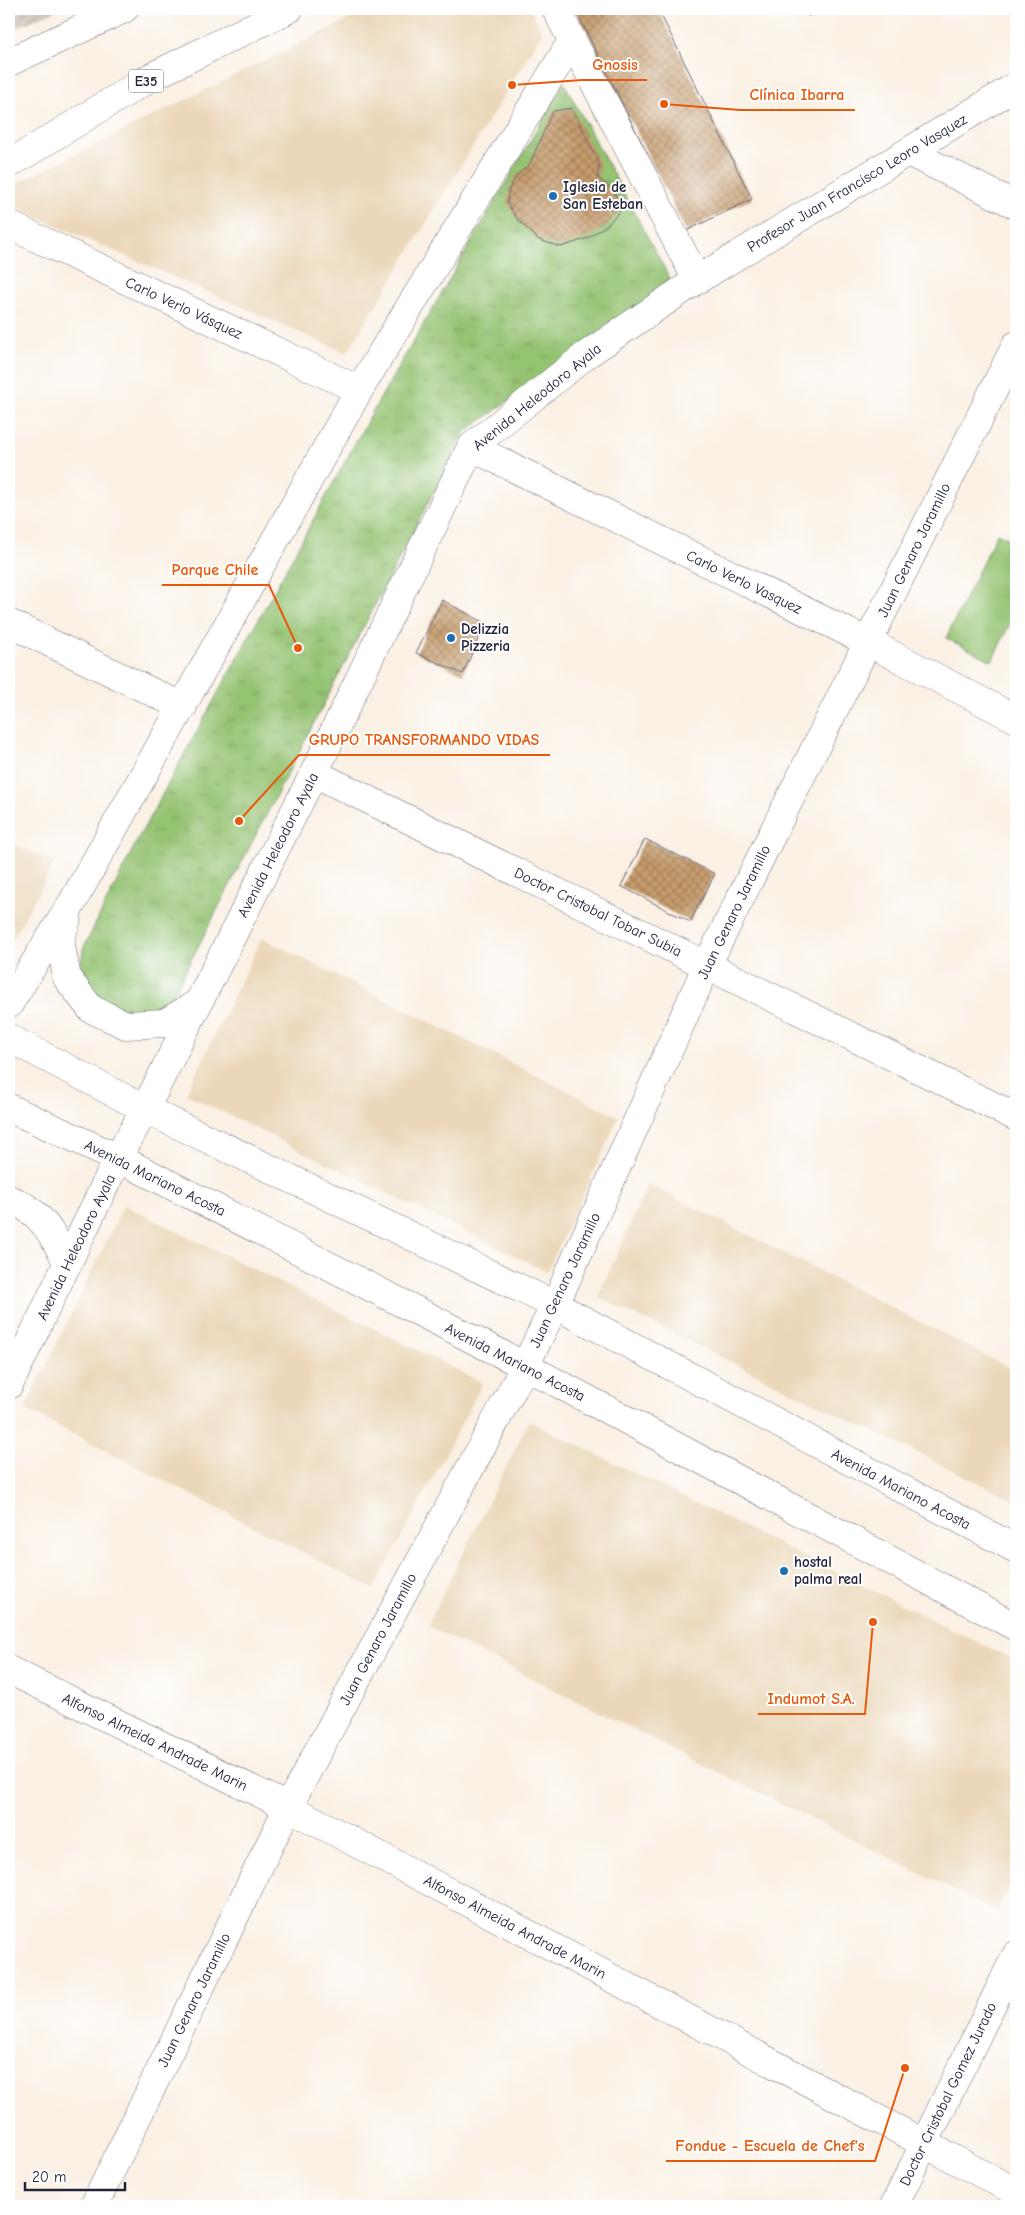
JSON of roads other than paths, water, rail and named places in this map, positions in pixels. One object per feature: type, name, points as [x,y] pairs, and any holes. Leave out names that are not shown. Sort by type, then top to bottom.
[{"type":"main road","name":"E35","points":[[9,164],[151,77],[290,9]]},
{"type":"main road","points":[[556,9],[697,280]]},
{"type":"main road","points":[[9,62],[120,10]]},
{"type":"main road","points":[[9,1004],[72,903],[359,390],[572,41]]},
{"type":"main road","name":"Profesor Juan Francisco Leoro Vasquez","points":[[697,280],[1016,86]]},
{"type":"main road","points":[[908,152],[1016,205]]},
{"type":"main road","name":"Carlo Verlo Vásquez","points":[[9,225],[359,390]]},
{"type":"main road","name":"Avenida Heleodoro Ayala","points":[[9,1385],[118,1158],[145,1109],[314,773],[471,447],[586,355],[697,280]]},
{"type":"main road","name":"Juan Genaro Jaramillo","points":[[94,2206],[288,1807],[525,1366],[555,1305],[707,965],[1016,345]]},
{"type":"main road","name":"Carlo Verlo Vasquez","points":[[471,447],[868,642],[1016,720]]},
{"type":"main road","points":[[9,623],[183,707]]},
{"type":"main road","name":"Doctor Cristobal Tobar Subia","points":[[314,773],[1016,1117]]},
{"type":"main road","points":[[72,903],[60,940],[67,978],[91,1009],[126,1025],[165,1023],[198,1003]]},
{"type":"main road","name":"Avenida Mariano Acosta","points":[[9,1038],[145,1109],[555,1305],[1016,1550]]},
{"type":"main road","name":"Avenida Mariano Acosta","points":[[9,1108],[118,1158],[525,1366],[1016,1627]]},
{"type":"main road","points":[[9,1199],[22,1204],[50,1229],[68,1264]]},
{"type":"main road","name":"Alfonso Almeida Andrade Marin","points":[[9,1670],[288,1807],[1016,2192]]},
{"type":"main road","name":"Doctor Cristobal Gomez Jurado","points":[[894,2206],[1016,1956]]},
{"type":"place","name":"Gnosis","points":[[512,85]]},
{"type":"place","name":"Clínica Ibarra","points":[[664,104]]},
{"type":"place","name":"Iglesia de San Esteban","points":[[553,196]]},
{"type":"place","name":"Delizzia Pizzeria","points":[[451,638]]},
{"type":"place","name":"Parque Chile","points":[[298,648]]},
{"type":"place","name":"GRUPO TRANSFORMANDO VIDAS","points":[[239,821]]},
{"type":"place","name":"hostal palma real","points":[[784,1571]]},
{"type":"place","name":"Indumot S.A.","points":[[873,1622]]},
{"type":"place","name":"Fondue - Escuela de Chef's","points":[[905,2068]]}]
